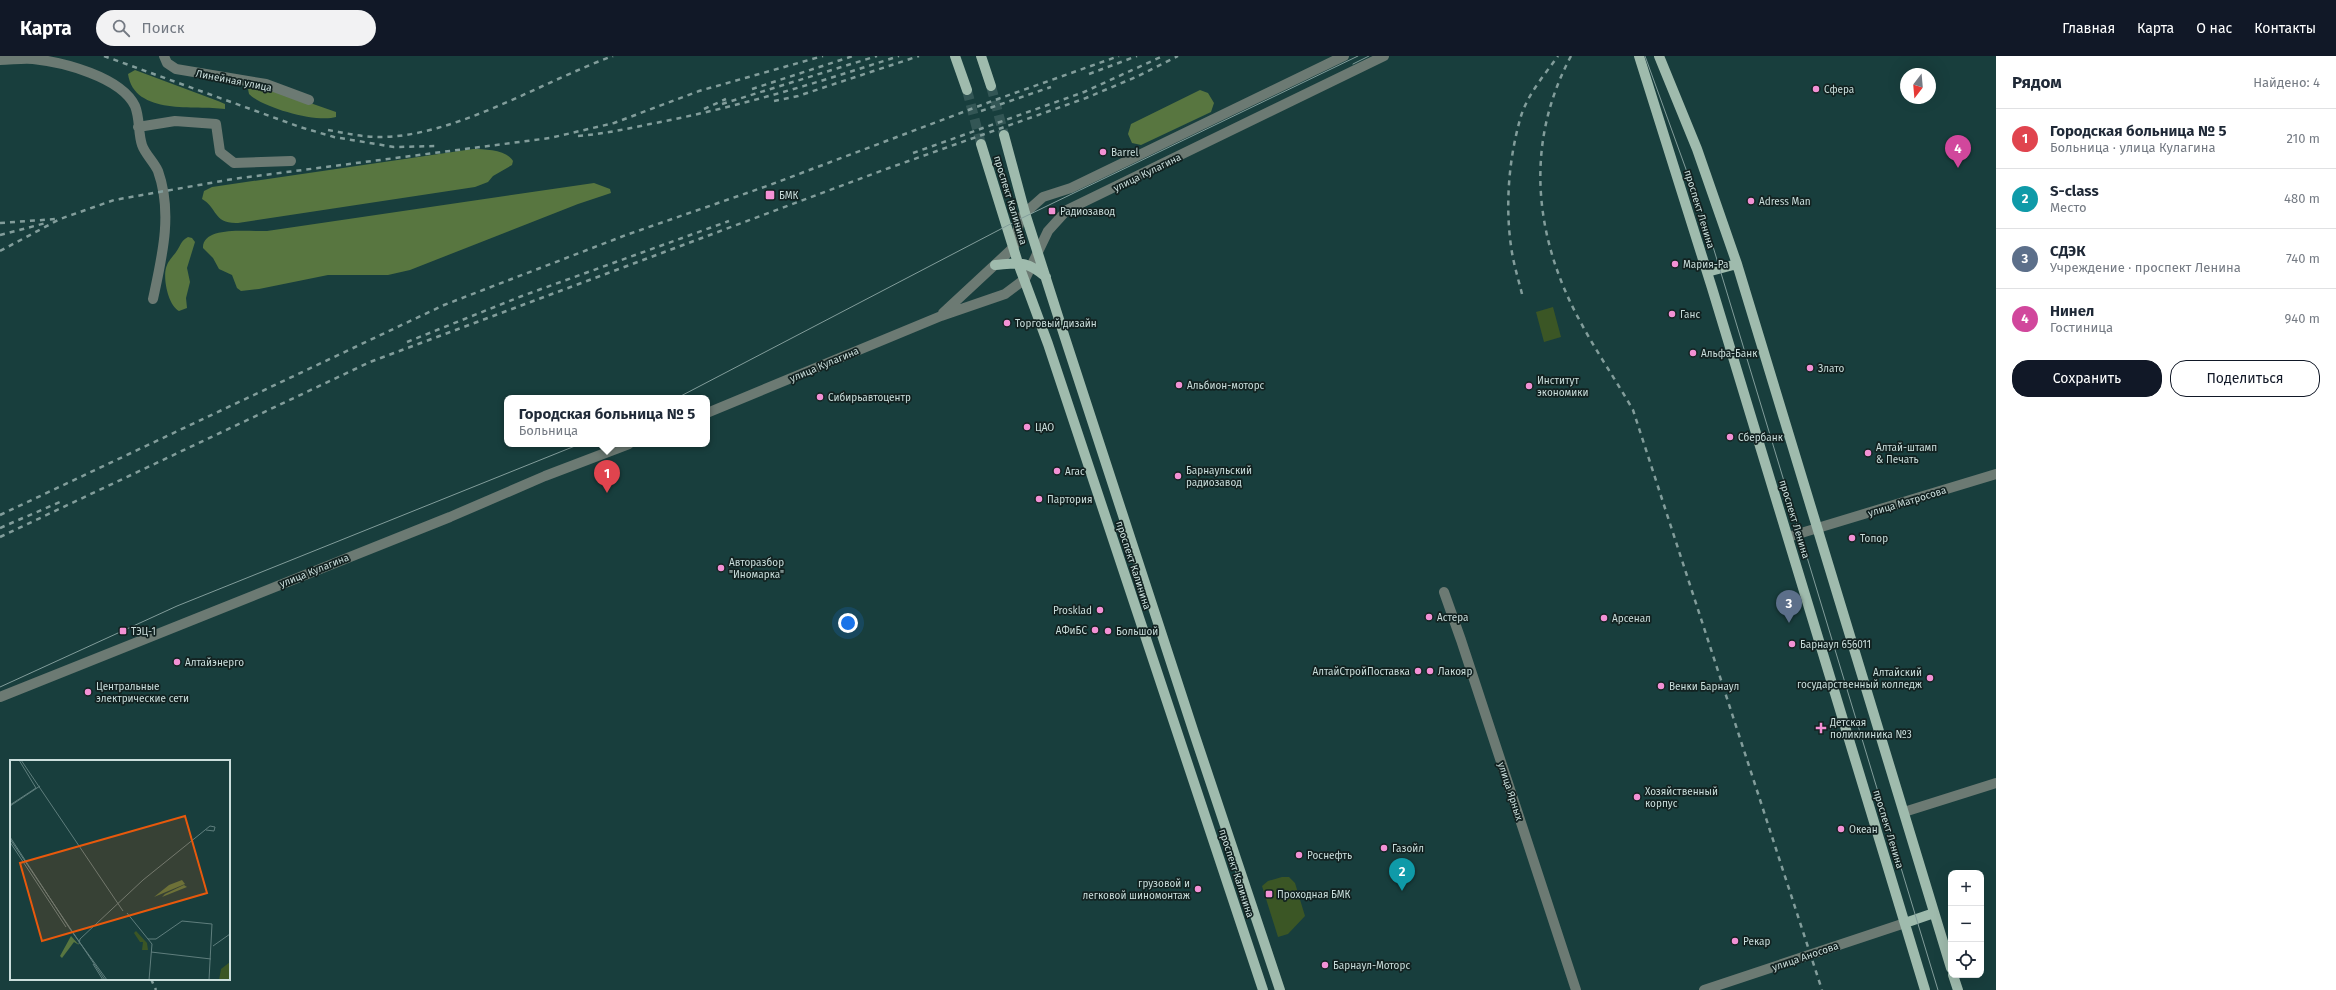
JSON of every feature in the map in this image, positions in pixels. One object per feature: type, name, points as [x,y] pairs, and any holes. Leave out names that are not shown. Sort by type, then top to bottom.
[{"type":"main road","points":[[955,56],[967,90]]},
{"type":"main road","points":[[981,56],[991,86]]},
{"type":"main road","name":"проспект Ленина","points":[[1639,56],[1707,272],[1925,990]]},
{"type":"main road","name":"проспект Ленина","points":[[1659,56],[1700,155],[1737,264],[1948,958]]},
{"type":"main road","name":"проспект Калинина","points":[[1004,135],[1026,218],[1194,733],[1280,990]]},
{"type":"main road","name":"проспект Калинина","points":[[981,144],[1018,263],[1025,279],[1263,990]]},
{"type":"main road","points":[[995,265],[1018,263],[1032,265],[1046,277]]},
{"type":"main road","points":[[1707,272],[1737,264]]},
{"type":"main road","points":[[1905,923],[1934,913]]},
{"type":"main road","points":[[1954,978],[1958,990]]},
{"type":"street","name":"Линейная улица","points":[[164,56],[167,63],[176,69],[266,84],[309,100]]},
{"type":"street","name":"улица Кулагина","points":[[940,316],[1014,247],[1020,220],[1026,218],[1043,197],[1071,188],[1344,56]]},
{"type":"street","name":"улица Кулагина","points":[[710,412],[940,316],[1005,294],[1025,279],[1048,231],[1067,210],[1384,56]]},
{"type":"street","points":[[0,60],[33,59],[65,64],[94,74],[121,89],[135,106],[142,146],[157,169],[164,190],[166,210],[160,266],[152,299]]},
{"type":"street","points":[[138,127],[175,120],[216,124],[220,152],[234,163],[291,161]]},
{"type":"street","name":"улица Кулагина","points":[[0,697],[450,517],[545,476],[621,447]]},
{"type":"street","name":"улица Матросова","points":[[1788,537],[1996,474]]},
{"type":"street","name":"улица Ярных","points":[[1444,592],[1576,990]]},
{"type":"street","points":[[1904,812],[1996,783]]},
{"type":"street","name":"улица Аносова","points":[[1704,990],[1905,923]]},
{"type":"green space","points":[[135,70],[225,104],[225,109],[168,106],[142,97],[133,87],[128,74]]},
{"type":"green space","points":[[251,86],[276,91],[336,112],[336,117],[316,118],[278,109],[256,99],[249,94],[248,89]]},
{"type":"green space","points":[[1200,90],[1208,93],[1214,103],[1211,112],[1141,145],[1132,143],[1128,134],[1131,124]]},
{"type":"green space","points":[[473,149],[489,150],[506,154],[513,161],[512,165],[493,176],[488,182],[475,187],[238,223],[224,221],[202,199],[204,191],[212,187]]},
{"type":"green space","points":[[594,183],[610,189],[611,193],[578,204],[410,270],[388,275],[328,275],[259,289],[241,291],[237,288],[232,275],[219,269],[213,258],[203,248],[205,241],[210,236],[229,231],[267,231]]},
{"type":"green space","points":[[188,237],[192,238],[195,242],[187,268],[190,282],[186,298],[187,308],[179,311],[175,308],[169,298],[165,273],[170,260],[183,241]]},
{"type":"green space","points":[[1553,307],[1561,337],[1544,342],[1536,312]]},
{"type":"green space","points":[[1282,877],[1289,877],[1295,883],[1305,916],[1288,934],[1278,937],[1262,886],[1268,881]]},
{"type":"tunnel","points":[[991,86],[1004,135]]},
{"type":"tunnel","points":[[967,90],[981,144]]},
{"type":"tram line","points":[[683,395],[1020,219],[1358,56]]},
{"type":"tram line","points":[[1353,64],[1369,56]]},
{"type":"tram line","points":[[1645,56],[1708,230],[1938,990]]},
{"type":"tram line","points":[[0,687],[177,606],[573,447]]},
{"type":"railway","points":[[104,56],[300,127],[334,137],[394,147],[438,146]]},
{"type":"railway","points":[[328,130],[360,136],[379,137],[408,135],[438,128],[498,106],[613,56]]},
{"type":"railway","points":[[0,251],[60,219],[114,200],[233,179],[550,138],[614,123],[699,91],[823,56]]},
{"type":"railway","points":[[752,89],[853,56]]},
{"type":"railway","points":[[722,104],[877,56]]},
{"type":"railway","points":[[578,136],[682,118],[745,103],[899,56]]},
{"type":"railway","points":[[774,101],[798,96],[919,56]]},
{"type":"railway","points":[[0,515],[444,305],[626,235],[767,186],[995,100],[1119,56]]},
{"type":"railway","points":[[1089,74],[1137,56]]},
{"type":"railway","points":[[913,153],[1084,92],[1163,56]]},
{"type":"railway","points":[[0,537],[370,362],[889,168],[1086,98],[1136,77],[1178,56]]},
{"type":"railway","points":[[1522,294],[1513,258],[1509,230],[1508,197],[1511,164],[1517,132],[1524,108],[1537,84],[1558,56]]},
{"type":"railway","points":[[1571,56],[1556,89],[1546,123],[1541,157],[1541,191],[1545,224],[1553,258],[1565,291],[1581,323],[1633,410],[1822,990]]},
{"type":"railway","points":[[981,111],[1051,87]]},
{"type":"railway","points":[[704,109],[726,99]]},
{"type":"railway","points":[[0,223],[56,219]]},
{"type":"railway","points":[[407,342],[522,296],[729,221]]},
{"type":"railway","points":[[0,235],[46,223]]},
{"type":"railway","points":[[0,528],[62,501]]},
{"type":"railway","points":[[151,980],[156,990]]},
{"type":"place","name":"Сфера","points":[[1816,89]]},
{"type":"place","name":"Barrel","points":[[1103,152]]},
{"type":"place","name":"Нинел","points":[[1958,168]]},
{"type":"place","name":"БМК","points":[[770,195]]},
{"type":"place","name":"Adress Man","points":[[1751,201]]},
{"type":"place","name":"Радиозавод","points":[[1052,211]]},
{"type":"place","name":"Мария-Ра","points":[[1675,264]]},
{"type":"place","name":"Ганс","points":[[1672,314]]},
{"type":"place","name":"Торговый дизайн","points":[[1007,323]]},
{"type":"place","name":"Альфа-Банк","points":[[1693,353]]},
{"type":"place","name":"Злато","points":[[1810,368]]},
{"type":"place","name":"Альбион-моторс","points":[[1179,385]]},
{"type":"place","name":"Институт экономики","points":[[1529,386]]},
{"type":"place","name":"Сибирьавтоцентр","points":[[820,397]]},
{"type":"place","name":"ЦАО","points":[[1027,427]]},
{"type":"place","name":"Сбербанк","points":[[1730,437]]},
{"type":"place","name":"Алтай-штамп & Печать","points":[[1868,453]]},
{"type":"place","name":"Агас","points":[[1057,471]]},
{"type":"place","name":"Барнаульский радиозавод","points":[[1178,476]]},
{"type":"place","name":"Городская больница № 5","points":[[607,493]]},
{"type":"place","name":"Партория","points":[[1039,499]]},
{"type":"place","name":"Топор","points":[[1852,538]]},
{"type":"place","name":"Авторазбор \"Иномарка\"","points":[[721,568]]},
{"type":"place","name":"Prosklad","points":[[1100,610]]},
{"type":"place","name":"Астера","points":[[1429,617]]},
{"type":"place","name":"Арсенал","points":[[1604,618]]},
{"type":"place","name":"СДЭК","points":[[1789,623]]},
{"type":"place","name":"АФиБС","points":[[1095,630]]},
{"type":"place","name":"ТЭЦ-1","points":[[123,631]]},
{"type":"place","name":"Большой","points":[[1108,631]]},
{"type":"place","name":"Барнаул 656011","points":[[1792,644]]},
{"type":"place","name":"Алтайэнерго","points":[[177,662]]},
{"type":"place","name":"АлтайСтройПоставка","points":[[1418,671]]},
{"type":"place","name":"Лакояр","points":[[1430,671]]},
{"type":"place","name":"Алтайский государственный колледж","points":[[1930,678]]},
{"type":"place","name":"Венки Барнаул","points":[[1661,686]]},
{"type":"place","name":"Центральные электрические сети","points":[[88,692]]},
{"type":"place","name":"Детская поликлиника №3","points":[[1821,728]]},
{"type":"place","name":"Хозяйственный корпус","points":[[1637,797]]},
{"type":"place","name":"Океан","points":[[1841,829]]},
{"type":"place","name":"Газойл","points":[[1384,848]]},
{"type":"place","name":"Роснефть","points":[[1299,855]]},
{"type":"place","name":"грузовой и легковой шиномонтаж","points":[[1198,889]]},
{"type":"place","name":"S-class","points":[[1402,891]]},
{"type":"place","name":"Проходная БМК","points":[[1269,894]]},
{"type":"place","name":"Рекар","points":[[1735,941]]},
{"type":"place","name":"Барнаул-Моторс","points":[[1325,965]]}]
